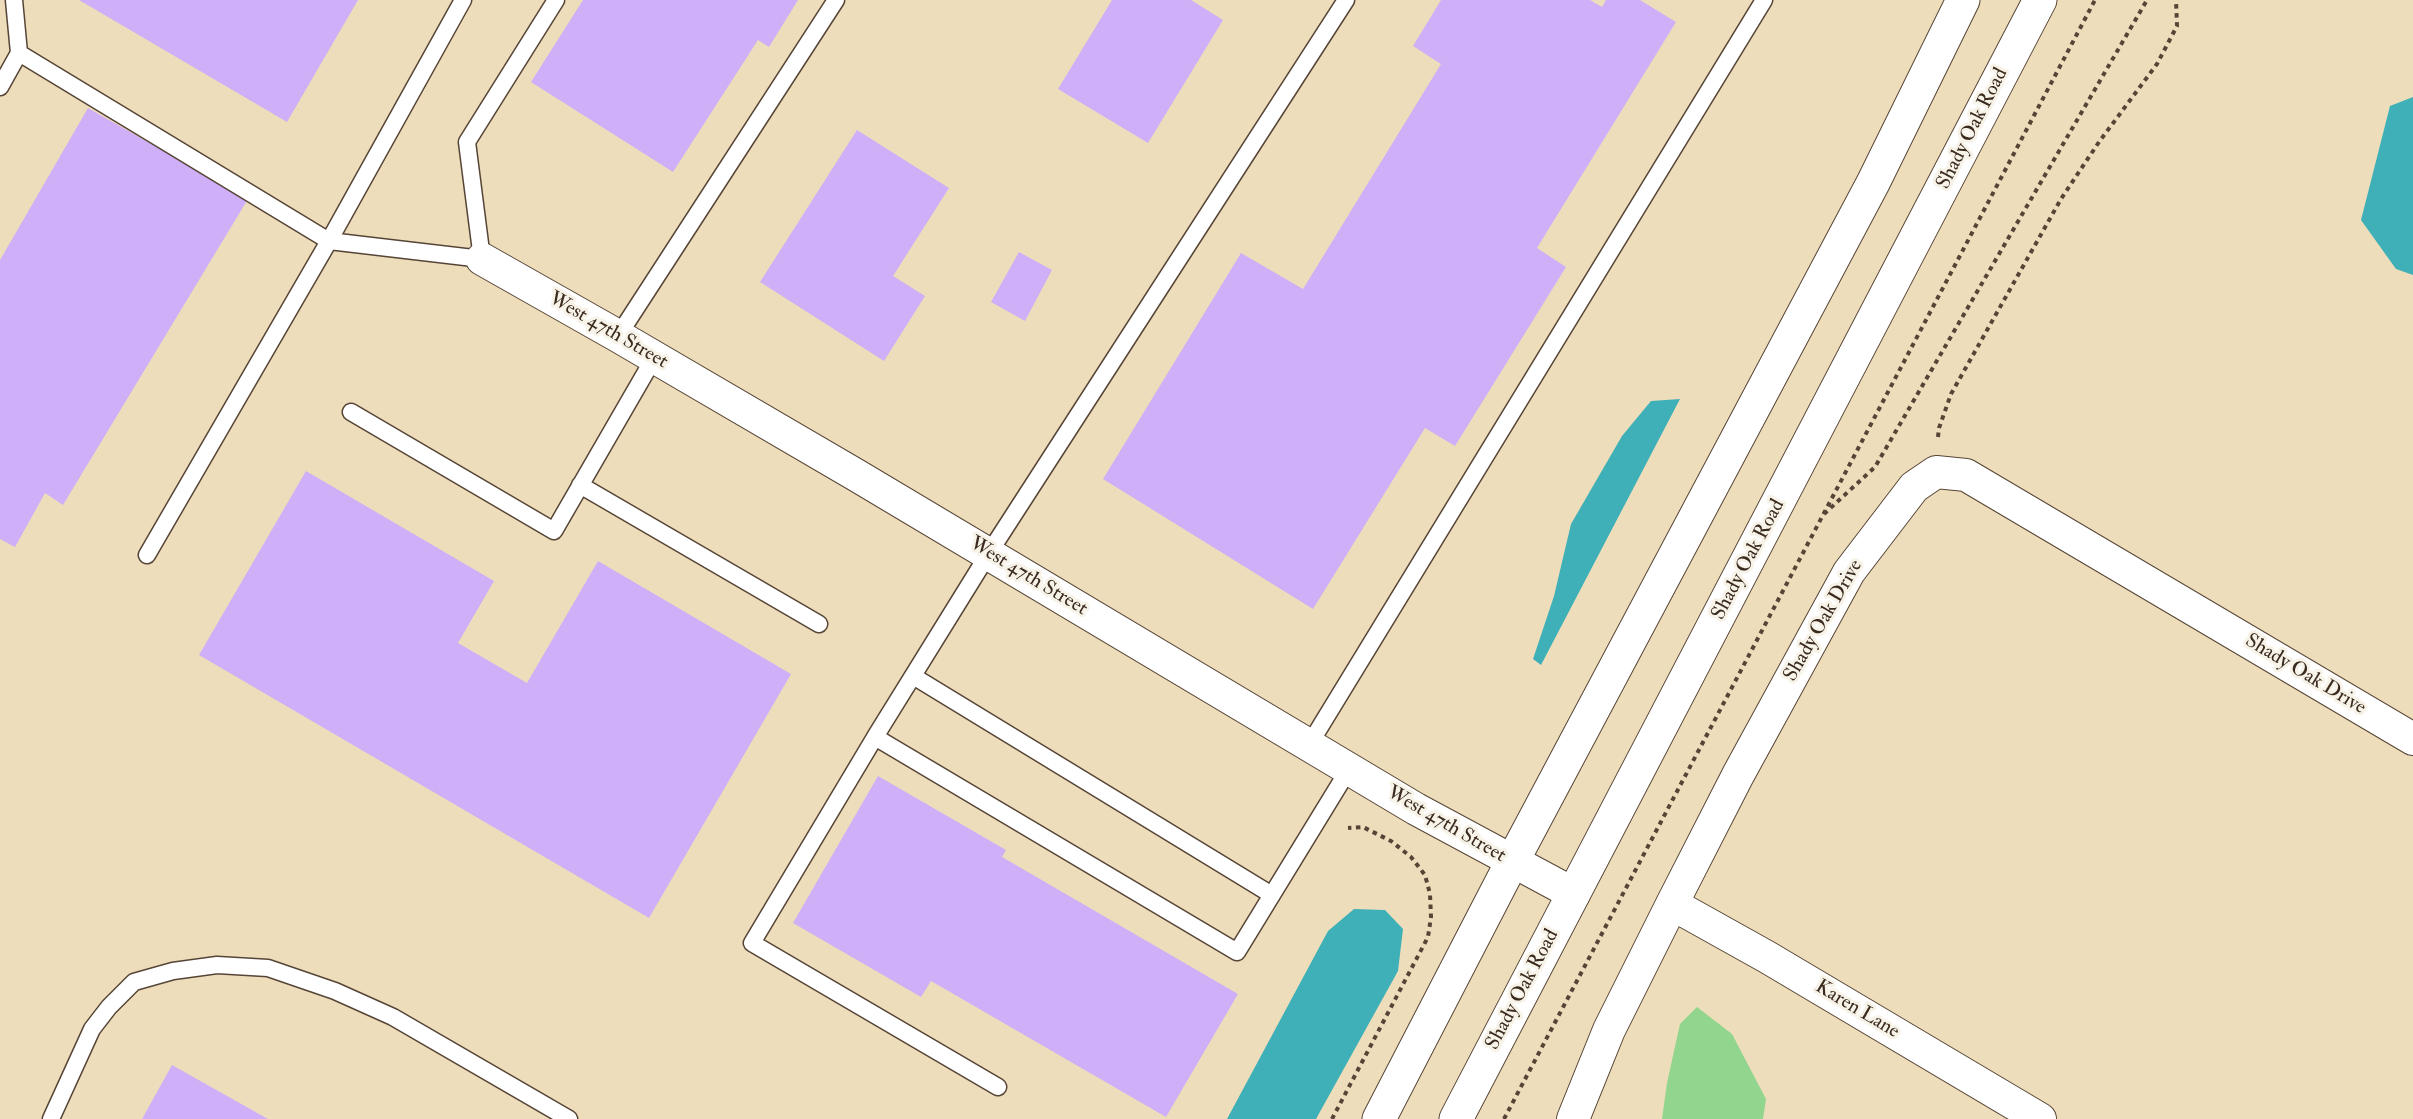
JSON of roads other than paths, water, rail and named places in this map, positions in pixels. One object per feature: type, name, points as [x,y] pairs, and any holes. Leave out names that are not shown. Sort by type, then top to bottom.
[{"type":"main road","name":"Shady Oak Road","points":[[1456,1119],[2040,0]]},
{"type":"main road","points":[[1379,1119],[1512,862],[1873,183],[1961,3]]},
{"type":"street","name":"West 47th Street","points":[[482,259],[618,336],[989,554],[1349,769],[1512,862],[1574,894]]},
{"type":"street","name":"Shady Oak Drive","points":[[1573,1119],[1609,1030],[1672,904],[1738,775],[1849,572],[1914,488],[1936,472],[1966,476],[2413,739]]},
{"type":"street","name":"Karen Lane","points":[[1672,904],[1767,957],[2040,1119]]},
{"type":"lane","points":[[0,87],[19,53],[14,0]]},
{"type":"lane","points":[[147,555],[329,241],[464,0]]},
{"type":"lane","points":[[19,53],[329,241],[482,259],[467,142],[556,0]]},
{"type":"lane","points":[[618,336],[836,0]]},
{"type":"lane","points":[[998,1086],[752,943],[875,737],[989,554],[1346,0]]},
{"type":"lane","points":[[1309,745],[1764,0]]},
{"type":"lane","points":[[351,412],[554,531],[654,358]]},
{"type":"lane","points":[[580,485],[819,624]]},
{"type":"lane","points":[[913,676],[1272,895]]},
{"type":"lane","points":[[875,737],[1237,952],[1349,769]]},
{"type":"lane","points":[[51,1119],[92,1029],[109,1007],[134,982],[173,971],[217,965],[268,968],[335,991],[393,1017],[569,1119]]},
{"type":"water","points":[[2413,97],[2413,275],[2396,269],[2361,220],[2390,106]]},
{"type":"water","points":[[1680,399],[1541,665],[1533,659],[1554,596],[1571,524],[1622,436],[1651,401]]},
{"type":"water","points":[[1354,909],[1385,910],[1403,929],[1398,971],[1316,1119],[1227,1119],[1328,931]]}]
